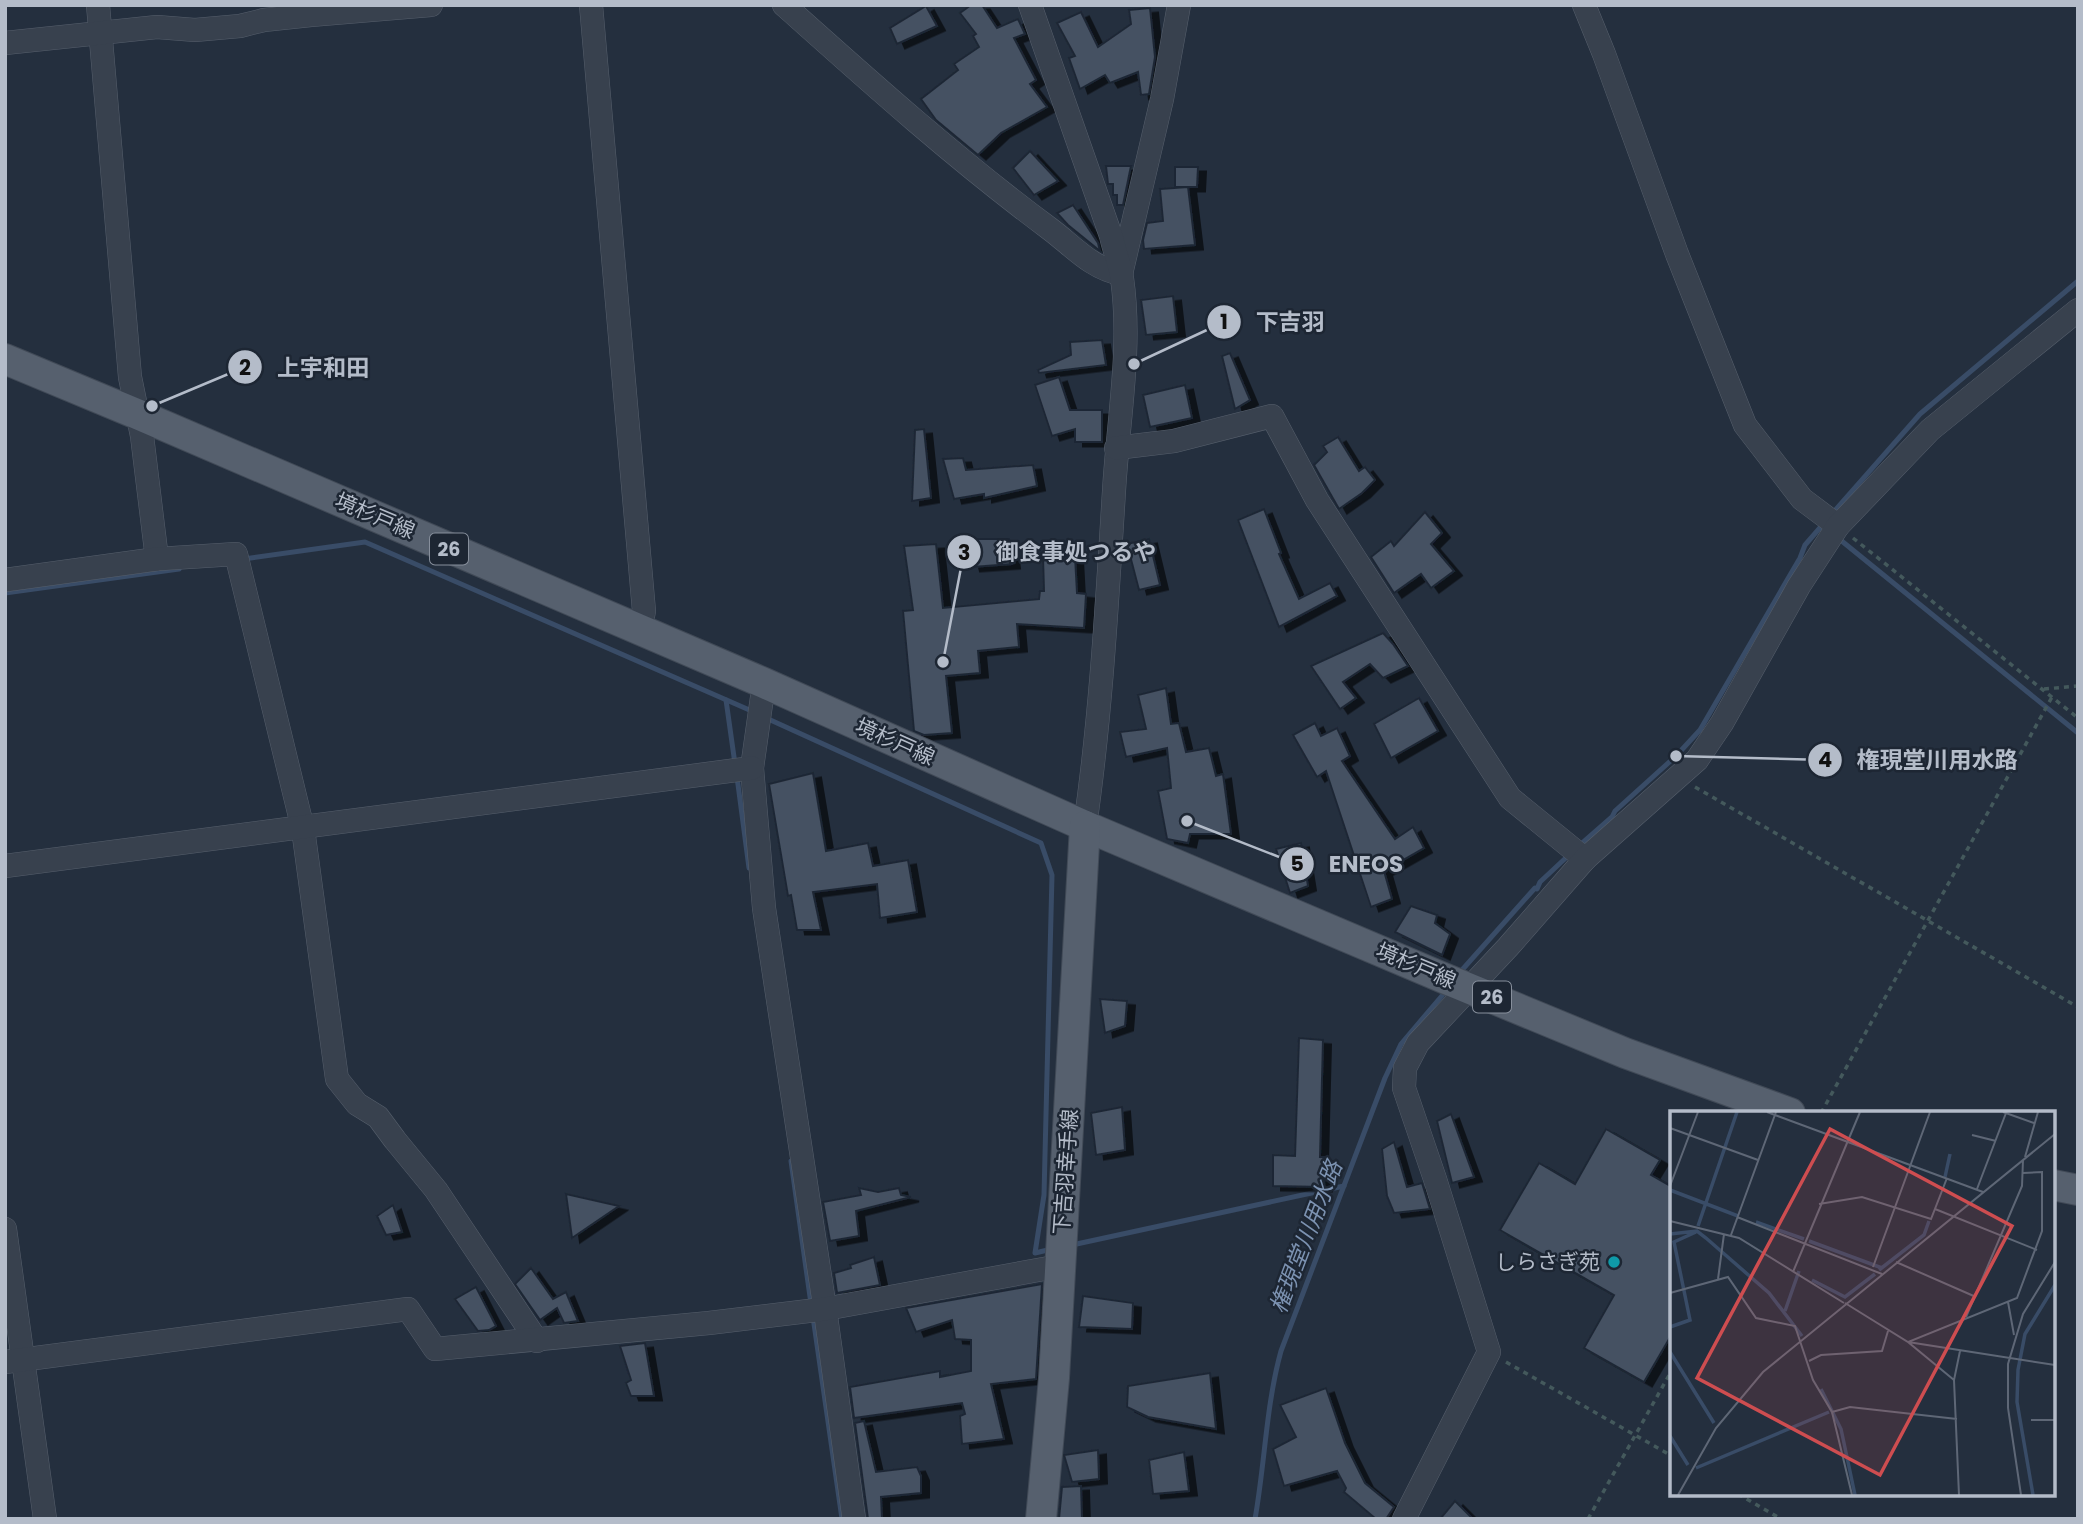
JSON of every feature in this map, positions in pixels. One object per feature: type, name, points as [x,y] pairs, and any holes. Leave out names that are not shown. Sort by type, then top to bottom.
[{"type":"main road","name":"境杉戸線","points":[[5,359],[764,683],[1085,826],[1625,1053],[1784,1111]]},
{"type":"main road","name":"下吉羽幸手線","points":[[1041,1519],[1054,1378],[1085,826]]},
{"type":"main road","points":[[2055,1185],[2078,1190]]},
{"type":"street","points":[[98,5],[130,377],[142,436],[157,559]]},
{"type":"street","points":[[5,43],[157,27],[195,30],[240,26],[264,20],[431,5]]},
{"type":"street","points":[[591,5],[642,597],[640,631]]},
{"type":"street","points":[[784,5],[875,86],[1024,209],[1092,262],[1106,271],[1121,274]]},
{"type":"street","points":[[1030,5],[1106,223],[1121,274],[1125,320],[1124,375],[1116,448],[1095,755],[1085,826]]},
{"type":"street","points":[[1121,274],[1161,99],[1179,5]]},
{"type":"street","points":[[1584,5],[1677,254],[1745,425],[1802,499],[1838,526]]},
{"type":"street","points":[[1404,1519],[1489,1352],[1404,1088],[1405,1068],[1418,1043],[1508,947],[1585,859],[1697,760],[1722,723],[1799,586],[1838,526],[1930,430],[2078,310]]},
{"type":"street","points":[[1116,448],[1174,441],[1272,416],[1317,500],[1510,798],[1585,859]]},
{"type":"street","points":[[5,580],[157,559],[236,554],[303,829],[337,1079],[357,1104],[378,1116],[436,1190],[537,1341]]},
{"type":"street","points":[[764,683],[752,768],[764,908],[854,1519]]},
{"type":"street","points":[[5,866],[752,768]]},
{"type":"street","points":[[5,1229],[15,1361],[45,1519]]},
{"type":"street","points":[[15,1361],[408,1309],[435,1349],[537,1341],[825,1309],[1060,1266]]},
{"type":"path","points":[[1838,526],[2078,718]]},
{"type":"path","points":[[2042,689],[2078,686]]},
{"type":"path","points":[[1822,1111],[2052,697]]},
{"type":"path","points":[[1678,777],[2078,1007]]},
{"type":"path","points":[[1489,1352],[1670,1455]]},
{"type":"path","points":[[1588,1519],[1670,1373]]},
{"type":"path","points":[[1741,1496],[1781,1519]]},
{"type":"building","points":[[971,5],[982,5],[997,28],[1018,19],[1025,34],[1014,38],[1036,80],[1030,84],[1047,107],[1001,133],[978,155],[936,120],[921,99],[958,70],[954,64],[979,47],[973,36],[976,34],[960,13]]},
{"type":"building","points":[[926,6],[937,26],[897,44],[890,28]]},
{"type":"building","points":[[1150,8],[1155,57],[1149,94],[1141,95],[1138,72],[1110,83],[1105,75],[1080,89],[1069,58],[1075,56],[1057,23],[1081,12],[1098,47],[1131,24],[1129,10]]},
{"type":"building","points":[[1030,151],[1058,181],[1034,195],[1013,168]]},
{"type":"building","points":[[1106,166],[1131,166],[1123,205],[1117,205],[1113,184],[1108,184]]},
{"type":"building","points":[[1175,167],[1198,167],[1197,187],[1175,187]]},
{"type":"building","points":[[1188,187],[1195,245],[1144,249],[1147,223],[1163,221],[1160,189]]},
{"type":"building","points":[[1073,205],[1098,243],[1100,251],[1057,213]]},
{"type":"building","points":[[1173,296],[1177,332],[1146,335],[1141,300]]},
{"type":"building","points":[[1102,340],[1106,365],[1039,373],[1038,370],[1071,355],[1070,342]]},
{"type":"building","points":[[1230,353],[1250,400],[1235,409],[1222,356]]},
{"type":"building","points":[[1059,377],[1070,410],[1102,410],[1102,442],[1075,442],[1075,429],[1052,436],[1035,385]]},
{"type":"building","points":[[1185,385],[1192,418],[1150,427],[1143,395]]},
{"type":"building","points":[[924,429],[931,498],[912,501],[915,430]]},
{"type":"building","points":[[1338,437],[1359,471],[1365,467],[1375,480],[1339,509],[1314,465],[1327,452],[1323,446]]},
{"type":"building","points":[[963,458],[966,470],[1033,465],[1037,486],[984,498],[984,494],[954,499],[943,459]]},
{"type":"building","points":[[1264,509],[1281,553],[1279,554],[1299,599],[1330,583],[1337,596],[1279,627],[1238,520]]},
{"type":"building","points":[[1425,512],[1442,533],[1431,544],[1454,571],[1431,588],[1421,574],[1394,593],[1371,557],[1391,541],[1394,546]]},
{"type":"building","points":[[965,539],[1009,539],[1012,564],[972,567]]},
{"type":"building","points":[[1149,539],[1160,585],[1139,590],[1127,544]]},
{"type":"building","points":[[936,544],[943,608],[1039,599],[1040,591],[1044,591],[1043,557],[1075,556],[1077,593],[1086,594],[1084,628],[1017,624],[1019,647],[978,651],[980,673],[946,676],[952,733],[924,735],[914,731],[903,611],[913,610],[904,546]]},
{"type":"building","points":[[1383,633],[1408,666],[1383,678],[1370,664],[1343,682],[1356,698],[1340,709],[1311,666]]},
{"type":"building","points":[[1166,688],[1171,724],[1179,723],[1186,752],[1209,748],[1216,776],[1223,774],[1231,834],[1190,834],[1188,843],[1167,839],[1158,791],[1171,788],[1167,748],[1126,757],[1120,732],[1146,729],[1138,695]]},
{"type":"building","points":[[1419,698],[1438,731],[1391,758],[1374,724]]},
{"type":"building","points":[[1315,723],[1321,736],[1337,728],[1350,756],[1342,761],[1395,839],[1413,827],[1424,848],[1384,871],[1392,899],[1371,907],[1326,771],[1317,777],[1293,735]]},
{"type":"building","points":[[813,773],[826,851],[868,843],[873,866],[908,860],[917,912],[880,918],[877,884],[813,892],[821,930],[797,930],[791,895],[788,896],[769,784]]},
{"type":"building","points":[[1301,843],[1308,886],[1290,893],[1276,849]]},
{"type":"building","points":[[1411,906],[1437,915],[1435,923],[1450,934],[1442,955],[1395,932]]},
{"type":"building","points":[[1100,999],[1127,1001],[1125,1026],[1105,1033]]},
{"type":"building","points":[[1299,1038],[1323,1040],[1320,1157],[1325,1157],[1324,1187],[1273,1186],[1273,1155],[1295,1156]]},
{"type":"building","points":[[1122,1107],[1125,1150],[1096,1155],[1091,1113]]},
{"type":"building","points":[[1451,1114],[1474,1177],[1452,1183],[1437,1121]]},
{"type":"building","name":"しらさぎ苑","points":[[1606,1129],[1660,1160],[1651,1175],[1670,1186],[1670,1337],[1644,1382],[1584,1348],[1614,1295],[1500,1230],[1539,1163],[1575,1184]]},
{"type":"building","points":[[1394,1142],[1407,1187],[1422,1183],[1430,1209],[1394,1213],[1387,1196],[1382,1149]]},
{"type":"building","points":[[859,1188],[878,1192],[899,1188],[901,1195],[911,1197],[856,1211],[859,1236],[830,1241],[823,1202],[861,1195]]},
{"type":"building","points":[[566,1194],[619,1206],[572,1238]]},
{"type":"building","points":[[393,1205],[402,1232],[386,1235],[377,1216]]},
{"type":"building","points":[[874,1257],[880,1285],[837,1293],[834,1273]]},
{"type":"building","points":[[531,1268],[553,1299],[566,1292],[578,1321],[564,1323],[557,1308],[540,1320],[515,1284]]},
{"type":"building","points":[[1042,1284],[1036,1379],[991,1384],[1004,1439],[962,1444],[960,1416],[965,1414],[962,1403],[854,1418],[850,1387],[940,1371],[940,1377],[971,1371],[971,1340],[955,1339],[952,1320],[916,1332],[906,1308]]},
{"type":"building","points":[[476,1287],[496,1326],[489,1330],[478,1331],[455,1299]]},
{"type":"building","points":[[1083,1296],[1133,1303],[1132,1329],[1079,1327]]},
{"type":"building","points":[[645,1343],[654,1396],[631,1396],[626,1383],[631,1380],[620,1346]]},
{"type":"building","points":[[1210,1373],[1216,1429],[1148,1417],[1127,1407],[1128,1386]]},
{"type":"building","points":[[1326,1388],[1345,1443],[1365,1483],[1394,1507],[1386,1519],[1376,1519],[1344,1492],[1346,1488],[1337,1471],[1284,1486],[1273,1449],[1296,1437],[1280,1405]]},
{"type":"building","points":[[864,1421],[876,1472],[917,1467],[921,1476],[921,1493],[881,1497],[882,1519],[868,1519],[855,1423]]},
{"type":"building","points":[[1098,1450],[1099,1479],[1072,1482],[1064,1455]]},
{"type":"building","points":[[1184,1452],[1189,1491],[1153,1494],[1149,1460]]},
{"type":"building","points":[[1081,1486],[1082,1519],[1059,1519],[1062,1487]]},
{"type":"building","points":[[1455,1501],[1473,1519],[1440,1519]]},
{"type":"waterway","name":"権現堂川用水路","points":[[1831,515],[1920,414],[2078,281]]},
{"type":"waterway","name":"権現堂川用水路","points":[[1580,845],[1676,756],[1700,730],[1805,545],[1825,522]]},
{"type":"waterway","points":[[1838,538],[2078,733]]},
{"type":"waterway","points":[[244,559],[365,542],[754,712]]},
{"type":"waterway","points":[[5,593],[179,569]]},
{"type":"waterway","points":[[726,700],[735,764]]},
{"type":"waterway","points":[[766,718],[1041,843],[1052,875],[1044,1195],[1035,1253],[1052,1249]]},
{"type":"waterway","points":[[737,777],[749,868]]},
{"type":"waterway","name":"権現堂川用水路","points":[[1462,970],[1535,888],[1537,889],[1540,882],[1570,854]]},
{"type":"waterway","name":"権現堂川用水路","points":[[1255,1519],[1272,1392],[1281,1351],[1385,1078],[1401,1044],[1446,991]]},
{"type":"waterway","points":[[791,1161],[811,1304]]},
{"type":"waterway","points":[[1072,1245],[1344,1186]]},
{"type":"waterway","points":[[813,1317],[842,1519]]},
{"type":"place","name":"下吉羽","points":[[1134,364]]},
{"type":"place","name":"上宇和田","points":[[152,406]]},
{"type":"place","name":"御食事処つるや","points":[[943,662]]},
{"type":"place","name":"権現堂川用水路","points":[[1676,756]]},
{"type":"place","name":"ENEOS","points":[[1187,821]]},
{"type":"place","name":"しらさぎ苑","points":[[1614,1262]]}]
